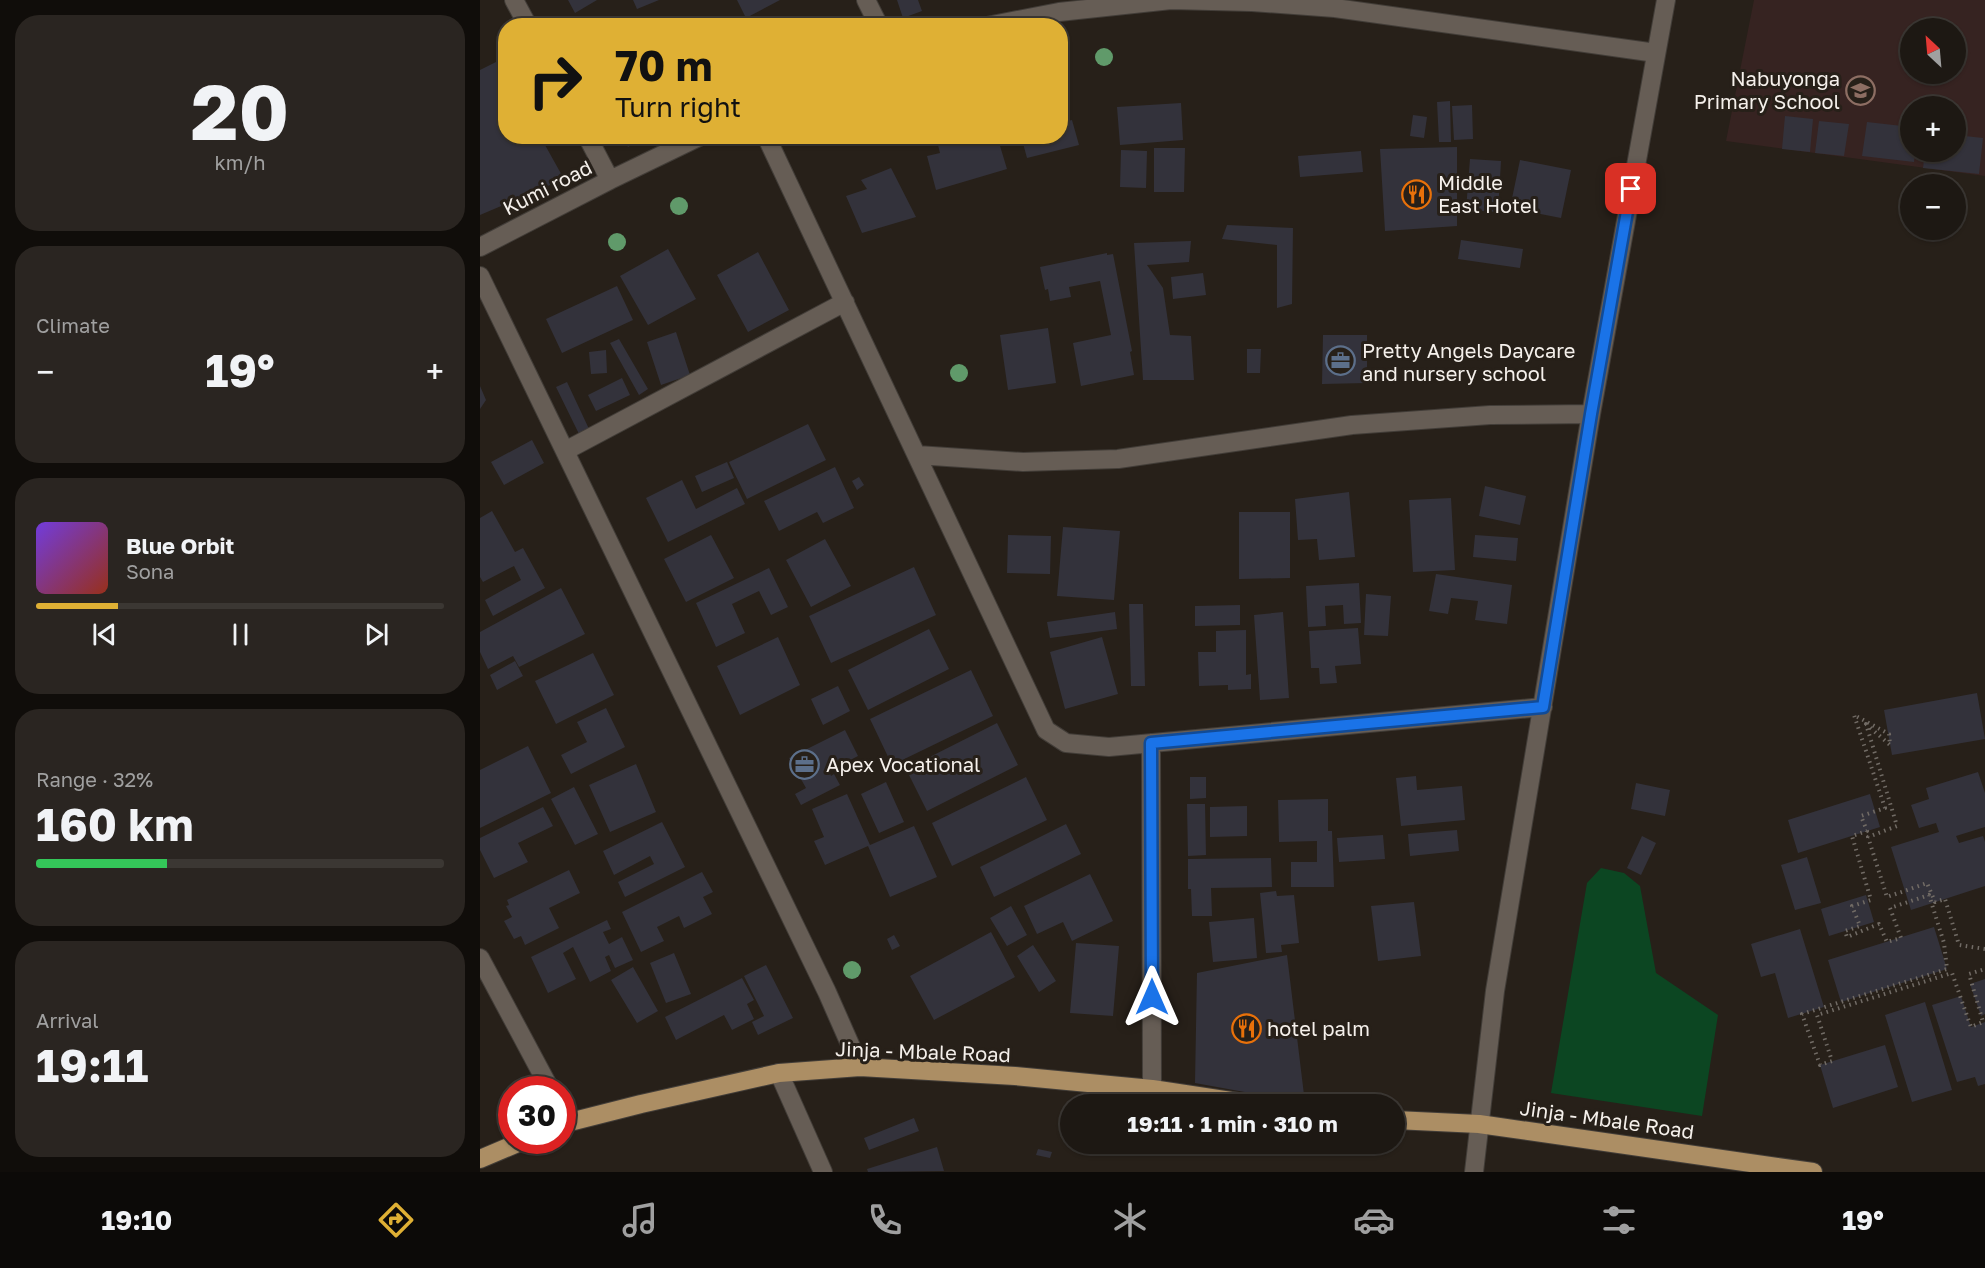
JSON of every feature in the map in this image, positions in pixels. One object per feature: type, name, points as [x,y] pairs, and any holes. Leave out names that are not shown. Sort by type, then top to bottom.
[{"type":"main road","name":"Jinja - Mbale Road","points":[[576,1117],[779,1073],[860,1067],[1015,1076],[1185,1094]]},
{"type":"main road","name":"Jinja - Mbale Road","points":[[1405,1120],[1479,1124],[1813,1172]]},
{"type":"main road","points":[[480,1159],[498,1151]]},
{"type":"street","points":[[514,0],[524,18]]},
{"type":"street","points":[[866,0],[875,18]]},
{"type":"street","points":[[1028,18],[1059,12],[1171,0],[1336,4],[1656,53]]},
{"type":"street","points":[[1474,1172],[1495,991],[1591,414],[1666,0]]},
{"type":"street","points":[[591,144],[610,180]]},
{"type":"street","name":"Kumi road","points":[[480,247],[684,144]]},
{"type":"street","points":[[770,144],[1046,730],[1066,743],[1108,747],[1543,707]]},
{"type":"street","points":[[480,276],[827,992],[860,1067]]},
{"type":"street","points":[[565,451],[844,302]]},
{"type":"street","points":[[917,455],[1023,462],[1118,459],[1352,425],[1490,415],[1591,414]]},
{"type":"street","points":[[1151,743],[1152,1089]]},
{"type":"street","points":[[480,957],[543,1076]]},
{"type":"street","points":[[779,1073],[823,1172]]},
{"type":"path","points":[[1985,949],[1959,945],[1945,899],[1935,902],[1927,884],[1887,897],[1868,837],[1897,826],[1866,724],[1890,745],[1889,734],[1854,715],[1885,808],[1861,816],[1868,831],[1852,837],[1871,900],[1852,906],[1860,926],[1845,931],[1847,937],[1879,924],[1887,942],[1901,938],[1890,908],[1929,895],[1944,943],[1947,969],[1802,1014],[1820,1065],[1832,1062],[1817,1015],[1952,973],[1971,1027],[1983,1023],[1969,974],[1985,969]]},
{"type":"shaded area","name":"Nabuyonga Primary School","points":[[1754,0],[1985,0],[1985,176],[1726,141]]},
{"type":"green space","points":[[1601,868],[1624,873],[1640,886],[1656,973],[1718,1015],[1702,1116],[1551,1093],[1587,883]]},
{"type":"building","points":[[568,0],[597,0],[575,13]]},
{"type":"building","points":[[633,0],[659,0],[637,9]]},
{"type":"building","points":[[737,0],[780,0],[746,18]]},
{"type":"building","points":[[897,0],[918,0],[922,11],[903,18]]},
{"type":"building","points":[[496,62],[498,65],[498,144],[544,144],[564,179],[480,215],[480,70]]},
{"type":"building","points":[[1450,101],[1451,142],[1439,142],[1437,102]]},
{"type":"building","points":[[1181,103],[1183,140],[1120,145],[1117,107]]},
{"type":"building","points":[[1472,105],[1473,139],[1454,140],[1452,106]]},
{"type":"building","points":[[1413,115],[1427,117],[1424,138],[1410,136]]},
{"type":"building","points":[[1785,116],[1813,119],[1810,152],[1782,149]]},
{"type":"building","points":[[1072,120],[1079,145],[1027,158],[1023,144],[1068,144],[1068,121]]},
{"type":"building","points":[[1819,121],[1849,124],[1844,156],[1815,153]]},
{"type":"building","points":[[1867,122],[1900,126],[1900,160],[1862,156]]},
{"type":"building","points":[[1966,136],[1983,138],[1979,174],[1923,168],[1924,162],[1966,162]]},
{"type":"building","points":[[938,144],[999,144],[1007,169],[936,190],[927,156],[940,153]]},
{"type":"building","points":[[1457,147],[1457,226],[1385,231],[1380,149]]},
{"type":"building","points":[[1154,148],[1185,148],[1184,192],[1154,192]]},
{"type":"building","points":[[1121,150],[1147,151],[1146,188],[1120,187]]},
{"type":"building","points":[[1361,151],[1363,172],[1300,177],[1298,156]]},
{"type":"building","points":[[1470,159],[1501,161],[1498,212],[1466,210]]},
{"type":"building","points":[[1520,160],[1571,170],[1561,218],[1510,208]]},
{"type":"building","points":[[891,168],[916,217],[862,233],[846,196],[867,189],[861,180]]},
{"type":"building","points":[[1227,225],[1293,228],[1292,304],[1277,308],[1277,245],[1222,239]]},
{"type":"building","points":[[1461,240],[1523,249],[1520,268],[1458,259]]},
{"type":"building","points":[[1191,241],[1189,262],[1147,265],[1163,288],[1170,335],[1191,336],[1194,380],[1143,380],[1134,243]]},
{"type":"building","points":[[668,249],[696,299],[648,325],[620,276]]},
{"type":"building","points":[[758,252],[789,310],[748,332],[717,275]]},
{"type":"building","points":[[1107,253],[1107,255],[1113,254],[1132,351],[1130,352],[1134,375],[1081,386],[1073,343],[1111,335],[1100,281],[1069,287],[1071,297],[1050,301],[1040,267]]},
{"type":"building","points":[[1203,273],[1206,295],[1173,299],[1171,277]]},
{"type":"building","points":[[617,286],[633,320],[562,353],[546,319]]},
{"type":"building","points":[[1048,328],[1056,383],[1008,390],[1000,335]]},
{"type":"building","points":[[676,332],[690,375],[661,385],[647,342]]},
{"type":"building","points":[[1323,335],[1367,335],[1367,383],[1322,384]]},
{"type":"building","points":[[619,339],[648,389],[639,395],[610,343]]},
{"type":"building","points":[[1247,349],[1261,349],[1260,373],[1247,373]]},
{"type":"building","points":[[606,350],[607,373],[591,374],[589,352]]},
{"type":"building","points":[[622,378],[630,395],[596,411],[588,395]]},
{"type":"building","points":[[567,382],[589,429],[579,434],[556,387]]},
{"type":"building","points":[[480,386],[486,400],[480,409]]},
{"type":"building","points":[[808,424],[826,460],[747,499],[729,462]]},
{"type":"building","points":[[532,440],[544,463],[504,485],[491,462]]},
{"type":"building","points":[[727,462],[734,478],[702,492],[695,476]]},
{"type":"building","points":[[835,467],[854,508],[823,523],[817,512],[779,531],[764,501]]},
{"type":"building","points":[[859,477],[864,485],[857,490],[852,481]]},
{"type":"building","points":[[682,480],[696,509],[737,488],[745,504],[668,542],[646,498]]},
{"type":"building","points":[[1485,486],[1526,496],[1520,525],[1479,516]]},
{"type":"building","points":[[1349,492],[1355,557],[1319,560],[1317,539],[1298,540],[1295,499]]},
{"type":"building","points":[[1451,498],[1455,570],[1413,572],[1409,500]]},
{"type":"building","points":[[492,511],[515,552],[523,548],[545,588],[493,616],[485,600],[521,580],[514,566],[483,582],[480,577],[480,518]]},
{"type":"building","points":[[1239,512],[1290,512],[1290,578],[1239,579]]},
{"type":"building","points":[[1063,527],[1120,531],[1114,600],[1057,596]]},
{"type":"building","points":[[711,535],[734,578],[686,602],[664,559]]},
{"type":"building","points":[[1008,535],[1051,536],[1050,574],[1007,573]]},
{"type":"building","points":[[1475,535],[1518,538],[1516,561],[1473,557]]},
{"type":"building","points":[[825,539],[851,586],[811,607],[786,560]]},
{"type":"building","points":[[914,567],[936,615],[831,663],[809,616]]},
{"type":"building","points":[[769,568],[788,607],[771,615],[759,591],[732,604],[745,633],[716,647],[696,603]]},
{"type":"building","points":[[1436,574],[1512,585],[1507,624],[1475,620],[1478,601],[1451,598],[1448,614],[1429,611]]},
{"type":"building","points":[[1359,583],[1361,623],[1344,624],[1343,605],[1325,606],[1326,626],[1308,627],[1306,586]]},
{"type":"building","points":[[561,588],[585,634],[519,667],[513,656],[488,669],[480,652],[480,632]]},
{"type":"building","points":[[1366,594],[1391,596],[1388,636],[1364,635]]},
{"type":"building","points":[[1129,604],[1143,604],[1145,686],[1131,686]]},
{"type":"building","points":[[1240,605],[1240,625],[1195,626],[1195,606]]},
{"type":"building","points":[[1115,612],[1117,629],[1050,638],[1047,622]]},
{"type":"building","points":[[1283,612],[1289,698],[1260,700],[1254,615]]},
{"type":"building","points":[[1358,628],[1361,664],[1335,666],[1337,683],[1320,684],[1319,668],[1311,668],[1309,631]]},
{"type":"building","points":[[929,629],[949,669],[868,710],[848,670]]},
{"type":"building","points":[[1246,630],[1246,675],[1251,674],[1251,689],[1228,690],[1228,685],[1199,686],[1198,652],[1216,652],[1216,631]]},
{"type":"building","points":[[778,637],[800,685],[740,715],[717,666]]},
{"type":"building","points":[[1102,637],[1118,694],[1065,709],[1050,652]]},
{"type":"building","points":[[593,653],[614,695],[556,724],[535,681]]},
{"type":"building","points":[[515,661],[523,676],[497,690],[490,675]]},
{"type":"building","points":[[971,670],[993,716],[892,765],[870,719]]},
{"type":"building","points":[[838,686],[850,711],[823,725],[811,699]]},
{"type":"building","points":[[1977,693],[1985,739],[1892,755],[1884,710]]},
{"type":"building","points":[[606,708],[625,747],[571,774],[561,755],[587,742],[577,722]]},
{"type":"building","points":[[997,723],[1018,765],[927,811],[906,769]]},
{"type":"building","points":[[845,730],[858,756],[829,771],[831,776],[834,774],[840,785],[801,805],[795,794],[806,788],[789,758]]},
{"type":"building","points":[[528,746],[551,793],[480,828],[480,770]]},
{"type":"building","points":[[636,764],[656,812],[610,832],[589,785]]},
{"type":"building","points":[[1978,772],[1985,793],[1985,827],[1956,836],[1959,843],[1983,836],[1985,886],[1911,910],[1891,847],[1939,832],[1936,823],[1919,828],[1911,805],[1929,799],[1926,788]]},
{"type":"building","points":[[1416,776],[1417,790],[1462,786],[1465,820],[1401,826],[1396,778]]},
{"type":"building","points":[[1026,777],[1047,820],[952,866],[932,823]]},
{"type":"building","points":[[1190,777],[1206,777],[1206,798],[1190,799]]},
{"type":"building","points":[[886,782],[904,822],[879,833],[861,794]]},
{"type":"building","points":[[1636,783],[1670,790],[1665,816],[1631,809]]},
{"type":"building","points":[[574,787],[598,834],[575,845],[551,799]]},
{"type":"building","points":[[847,794],[870,845],[914,826],[937,877],[890,897],[868,846],[825,865],[814,841],[824,837],[812,809]]},
{"type":"building","points":[[1870,794],[1880,827],[1798,853],[1788,820]]},
{"type":"building","points":[[1328,799],[1328,831],[1332,831],[1334,887],[1291,887],[1291,862],[1317,862],[1317,841],[1279,842],[1278,800]]},
{"type":"building","points":[[1187,804],[1205,804],[1206,855],[1188,856]]},
{"type":"building","points":[[1247,806],[1247,836],[1210,837],[1210,807]]},
{"type":"building","points":[[543,807],[553,826],[518,843],[528,862],[494,878],[480,850],[480,838]]},
{"type":"building","points":[[662,822],[685,867],[625,897],[618,882],[654,864],[650,856],[614,875],[603,851]]},
{"type":"building","points":[[1066,824],[1081,854],[994,897],[980,867]]},
{"type":"building","points":[[1457,830],[1459,851],[1410,856],[1408,834]]},
{"type":"building","points":[[1383,835],[1385,859],[1339,862],[1337,838]]},
{"type":"building","points":[[1642,836],[1656,843],[1641,875],[1627,868]]},
{"type":"building","points":[[1807,857],[1821,903],[1795,910],[1781,865]]},
{"type":"building","points":[[1271,858],[1272,887],[1211,888],[1212,916],[1192,916],[1191,889],[1188,889],[1188,859]]},
{"type":"building","points":[[569,870],[580,893],[549,908],[559,928],[525,945],[521,936],[514,939],[504,921],[512,917],[506,906],[509,905],[507,900]]},
{"type":"building","points":[[702,872],[713,892],[703,897],[712,914],[684,928],[679,916],[657,927],[664,941],[641,952],[622,912]]},
{"type":"building","points":[[1090,874],[1113,921],[1072,941],[1063,922],[1037,934],[1024,906]]},
{"type":"building","points":[[1276,891],[1277,896],[1294,895],[1299,943],[1281,945],[1282,952],[1266,953],[1260,893]]},
{"type":"building","points":[[1866,895],[1874,922],[1829,936],[1821,909]]},
{"type":"building","points":[[1414,902],[1421,956],[1378,961],[1371,906]]},
{"type":"building","points":[[1011,906],[1027,935],[1007,946],[990,918]]},
{"type":"building","points":[[1254,918],[1257,958],[1213,962],[1209,922]]},
{"type":"building","points":[[607,920],[611,929],[603,932],[609,944],[622,937],[633,960],[615,968],[609,955],[605,957],[611,971],[590,982],[573,947],[563,953],[576,979],[548,993],[531,957]]},
{"type":"building","points":[[1934,927],[1947,969],[1841,1002],[1828,960]]},
{"type":"building","points":[[1800,929],[1824,1007],[1788,1018],[1775,973],[1761,977],[1751,944]]},
{"type":"building","points":[[991,932],[1015,977],[934,1020],[910,976]]},
{"type":"building","points":[[894,935],[900,946],[892,950],[887,939]]},
{"type":"building","points":[[1076,943],[1119,946],[1113,1016],[1070,1013]]},
{"type":"building","points":[[1033,945],[1056,981],[1039,992],[1017,956]]},
{"type":"building","points":[[674,953],[691,994],[666,1003],[650,963]]},
{"type":"building","name":"hotel palm","points":[[1287,955],[1304,1094],[1256,1094],[1195,1083],[1197,973]]},
{"type":"building","points":[[766,965],[793,1018],[758,1035],[752,1022],[764,1016],[744,976]]},
{"type":"building","points":[[633,967],[658,1011],[637,1023],[611,980]]},
{"type":"building","points":[[742,978],[754,1000],[747,1004],[754,1019],[732,1030],[724,1015],[676,1040],[665,1017]]},
{"type":"building","points":[[1985,979],[1985,1014],[1981,1016],[1970,984]]},
{"type":"building","points":[[1961,996],[1971,1027],[1985,1022],[1985,1084],[1978,1086],[1975,1077],[1957,1082],[1932,1005]]},
{"type":"building","points":[[1925,1002],[1952,1090],[1912,1102],[1885,1015]]},
{"type":"building","points":[[1885,1045],[1898,1087],[1833,1108],[1820,1065]]},
{"type":"building","points":[[914,1118],[919,1131],[869,1150],[864,1138]]},
{"type":"building","points":[[937,1147],[944,1171],[868,1172],[867,1169]]},
{"type":"building","points":[[1038,1149],[1052,1152],[1050,1158],[1036,1155]]},
{"type":"place","name":"Nabuyonga Primary School","points":[[1861,90]]},
{"type":"place","name":"Middle East Hotel","points":[[1417,194]]},
{"type":"place","name":"Pretty Angels Daycare and nursery school","points":[[1341,361]]},
{"type":"place","name":"Apex Vocational","points":[[805,764]]},
{"type":"place","name":"hotel palm","points":[[1246,1028]]},
{"type":"route","points":[[1152,997],[1151,743],[1543,707],[1631,189]]}]
